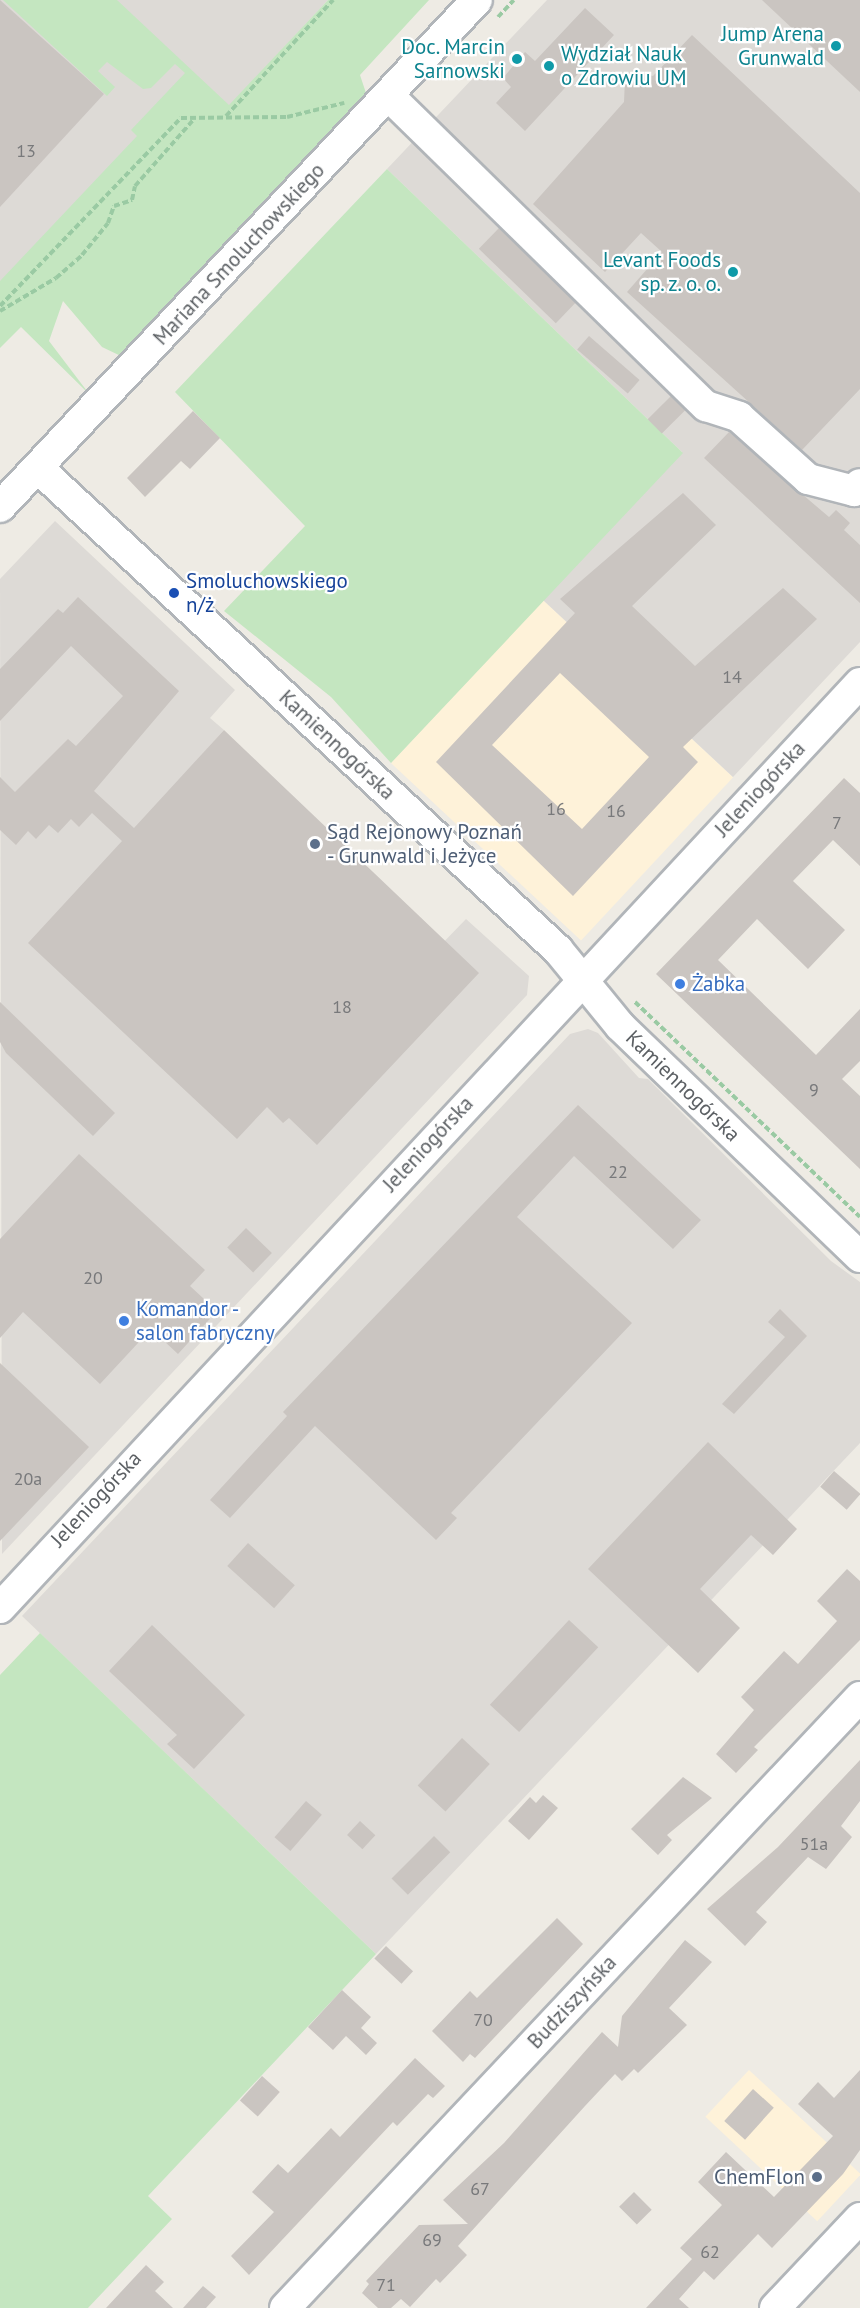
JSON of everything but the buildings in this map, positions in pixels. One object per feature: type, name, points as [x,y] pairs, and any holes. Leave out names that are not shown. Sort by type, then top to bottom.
[{"type":"street","name":"Mariana Smoluchowskiego","points":[[0,507],[477,0]]},
{"type":"street","points":[[388,95],[706,406],[739,417],[808,479],[854,491],[860,484]]},
{"type":"street","name":"Kamiennogórska","points":[[38,468],[558,950],[620,1026],[860,1257]]},
{"type":"street","name":"Jeleniogórska","points":[[0,1608],[582,979],[860,684]]},
{"type":"street","name":"Budziszyńska","points":[[285,2308],[860,1697]]},
{"type":"street","points":[[775,2308],[860,2218]]},
{"type":"path","points":[[225,117],[333,0]]},
{"type":"path","points":[[0,306],[169,125],[194,118],[287,117],[366,94],[388,95]]},
{"type":"path","points":[[0,311],[82,255],[108,223],[114,206],[132,200],[135,186],[194,118]]},
{"type":"path","points":[[632,998],[860,1217]]},
{"type":"shaded area","points":[[0,0],[328,0],[229,106],[201,80],[0,289]]},
{"type":"shaded area","points":[[547,0],[860,0],[860,642],[733,777],[543,600],[682,452],[387,169]]},
{"type":"shaded area","points":[[55,521],[235,690],[210,718],[224,730],[196,761],[405,982],[466,919],[529,976],[527,995],[2,1554],[0,579]]},
{"type":"shaded area","points":[[543,600],[733,777],[581,940],[391,763]]},
{"type":"shaded area","points":[[588,1029],[598,1033],[639,1078],[648,1079],[831,1261],[860,1282],[860,1443],[376,1954],[22,1616],[570,1034]]},
{"type":"shaded area","points":[[749,2070],[860,2174],[817,2221],[705,2117]]},
{"type":"green space","points":[[3,0],[117,0],[229,105],[328,0],[429,0],[360,75],[368,99],[125,358],[102,347],[63,301],[49,341],[90,395],[21,327],[0,348],[0,281],[137,136],[131,130],[185,73],[175,64],[151,88],[143,89],[107,62],[98,71],[115,87],[107,96]]},
{"type":"green space","points":[[387,169],[683,453],[391,763],[331,697],[224,611],[305,526],[175,392]]},
{"type":"green space","points":[[40,1633],[376,1954],[148,2196],[172,2219],[88,2308],[0,2308],[0,1675]]},
{"type":"place","name":"Jump Arena Grunwald","points":[[836,46]]},
{"type":"place","name":"Doc. Marcin Sarnowski","points":[[517,59]]},
{"type":"place","name":"Wydział Nauk o Zdrowiu UM","points":[[549,66]]},
{"type":"place","name":"Levant Foods sp. z. o. o.","points":[[733,272]]},
{"type":"place","name":"Smoluchowskiego n/ż","points":[[174,593]]},
{"type":"place","name":"Sąd Rejonowy Poznań - Grunwald i Jeżyce","points":[[315,844]]},
{"type":"place","name":"Żabka","points":[[680,984]]},
{"type":"place","name":"Komandor - salon fabryczny","points":[[124,1321]]},
{"type":"place","name":"ChemFlon","points":[[817,2177]]}]
